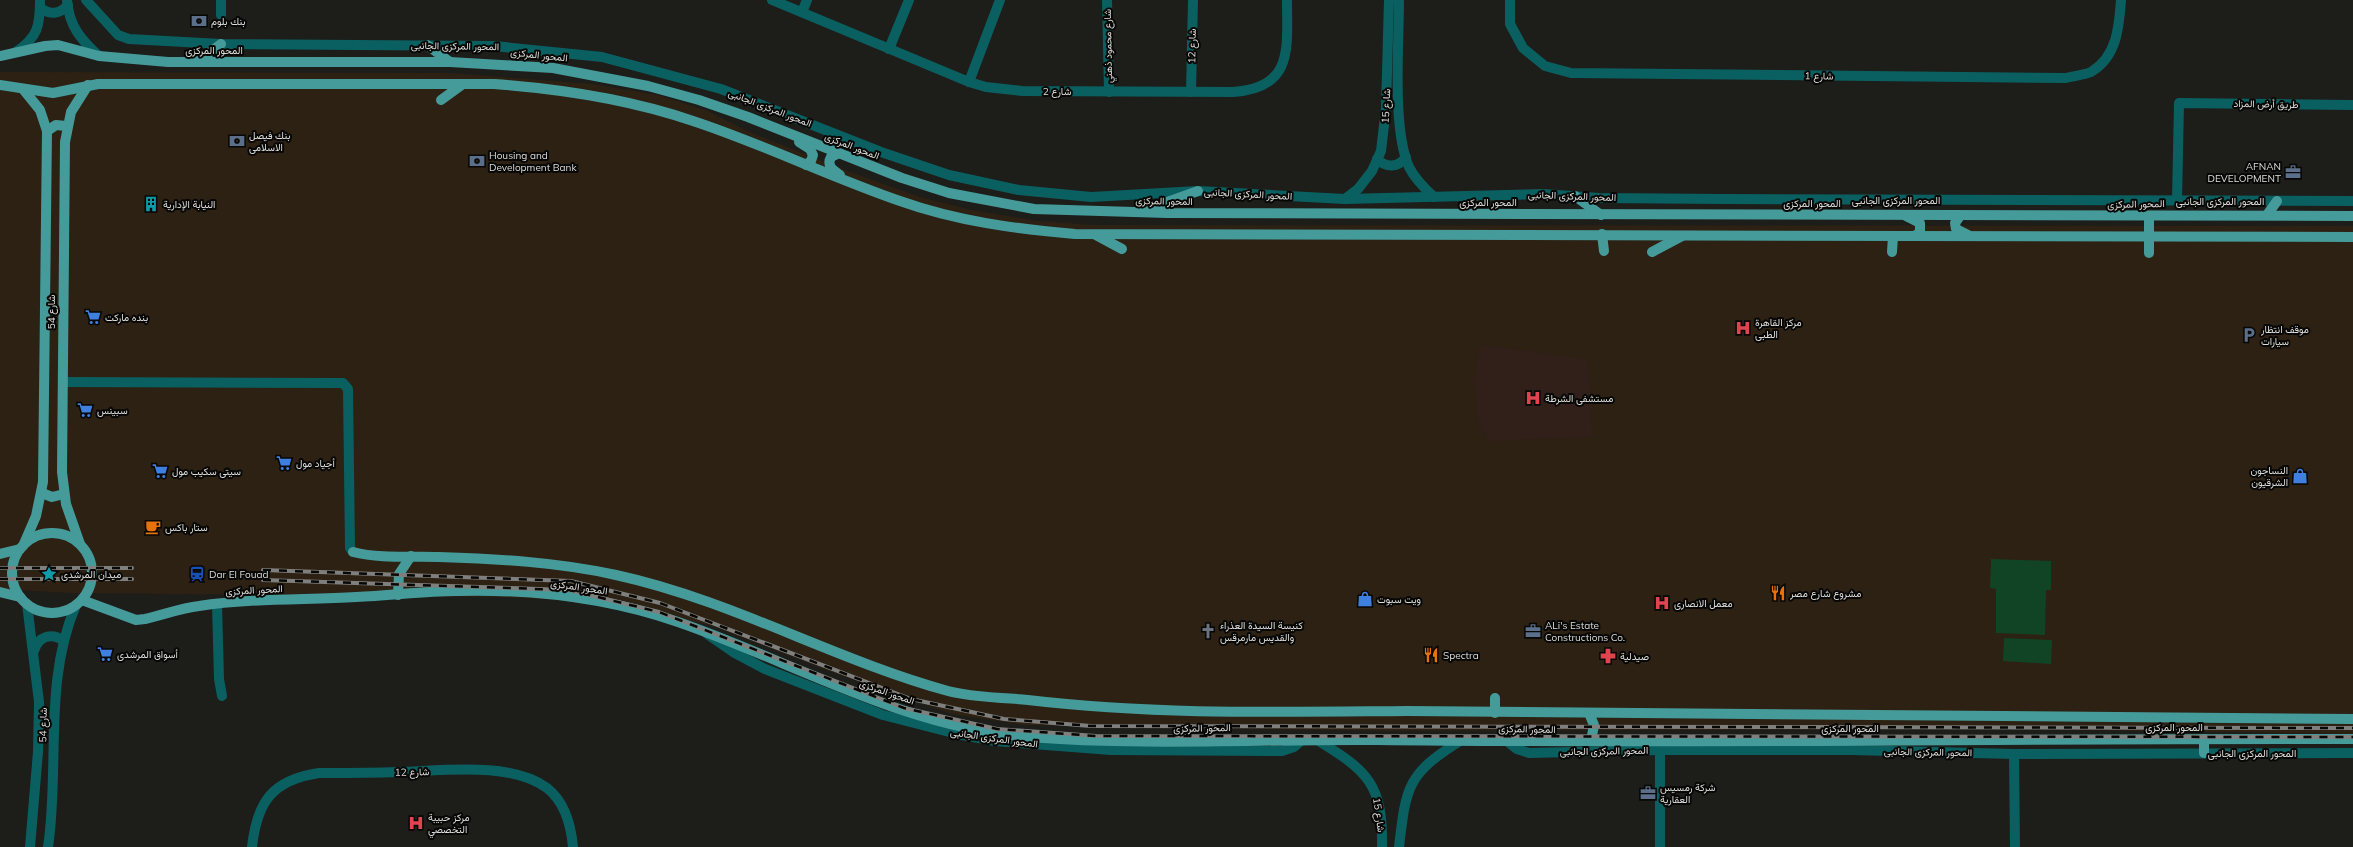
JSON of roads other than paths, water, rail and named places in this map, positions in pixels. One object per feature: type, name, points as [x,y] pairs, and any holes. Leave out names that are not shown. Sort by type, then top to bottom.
[{"type":"main road","points":[[197,62],[221,44]]},
{"type":"main road","name":"المحور المركزى","points":[[0,56],[45,46],[58,45],[99,56],[197,62],[450,62],[553,68],[614,78],[699,100],[837,154],[930,187],[991,202],[1034,209],[1140,212],[1601,215],[1900,214],[1960,216],[2353,216]]},
{"type":"main road","points":[[426,45],[450,62]]},
{"type":"main road","points":[[0,85],[23,90],[53,93],[88,85],[193,83],[463,84],[550,88],[644,106],[740,137],[900,202],[986,224],[1030,230],[1094,234],[1602,234],[1976,237],[2353,237]]},
{"type":"main road","points":[[441,100],[463,84]]},
{"type":"main road","name":"شارع 54","points":[[80,544],[70,518],[64,494],[62,472],[66,126],[76,101],[88,85]]},
{"type":"main road","name":"شارع 54","points":[[21,547],[36,516],[42,493],[44,471],[46,131],[40,110],[23,90]]},
{"type":"main road","points":[[46,131],[56,125],[66,126]]},
{"type":"main road","points":[[784,132],[812,152],[812,159],[806,165]]},
{"type":"main road","points":[[837,154],[830,160],[831,169],[857,185]]},
{"type":"main road","points":[[1140,212],[1198,191]]},
{"type":"main road","points":[[1575,196],[1601,215]]},
{"type":"main road","points":[[2267,215],[2277,201]]},
{"type":"main road","points":[[1900,214],[1918,222],[1920,229],[1915,236]]},
{"type":"main road","points":[[1960,216],[1955,223],[1956,229],[1960,233],[1976,237]]},
{"type":"main road","points":[[2149,216],[2149,254]]},
{"type":"main road","points":[[1094,234],[1122,250]]},
{"type":"main road","points":[[1602,234],[1604,251]]},
{"type":"main road","points":[[1652,252],[1684,235]]},
{"type":"main road","points":[[1892,252],[1893,236]]},
{"type":"main road","points":[[42,493],[52,496],[64,494]]},
{"type":"main road","points":[[0,554],[21,547],[38,536],[54,533],[64,534],[80,544],[86,551],[92,569],[90,588],[79,603],[60,612],[51,613],[34,609],[23,600],[14,586],[12,573],[13,564],[21,547]]},
{"type":"main road","name":"المحور المركزى","points":[[353,552],[547,564],[584,568],[648,583],[690,596],[892,673],[948,691],[972,696],[1144,711],[2353,719]]},
{"type":"main road","points":[[398,595],[399,574],[411,556]]},
{"type":"main road","name":"المحور المركزى","points":[[79,603],[136,620],[191,607],[217,604],[398,595],[461,590],[569,597],[645,612],[704,631],[867,698],[924,717],[977,730],[1030,737],[1103,741],[1303,739],[1460,741],[2353,739]]},
{"type":"main road","points":[[0,592],[23,600]]},
{"type":"main road","points":[[1495,698],[1495,713]]},
{"type":"main road","points":[[1589,713],[1594,725],[1591,741]]},
{"type":"main road","points":[[2204,739],[2204,753]]},
{"type":"street","name":"المحور المركزى الجانبى","points":[[86,0],[99,16],[123,38],[221,44],[426,45],[530,48],[602,57],[721,89],[915,164],[984,183],[1019,190],[1091,196],[1198,191],[1345,199],[1543,194],[1725,200],[2353,202]]},
{"type":"street","points":[[221,0],[221,15]]},
{"type":"street","name":"شارع 2","points":[[772,0],[969,82],[986,87],[1022,91],[1109,92],[1252,91],[1268,83],[1281,68],[1287,51],[1287,0]]},
{"type":"street","points":[[802,12],[807,0]]},
{"type":"street","points":[[889,49],[909,0]]},
{"type":"street","points":[[969,82],[1000,0]]},
{"type":"street","name":"شارع محمود ذهني","points":[[1107,0],[1109,92]]},
{"type":"street","name":"شارع 12","points":[[1191,92],[1193,0]]},
{"type":"street","name":"شارع 15","points":[[1345,199],[1358,189],[1372,171],[1385,130],[1389,0]]},
{"type":"street","name":"شارع 15","points":[[1399,0],[1400,130],[1406,157],[1420,185],[1434,197]]},
{"type":"street","name":"شارع 1","points":[[1510,0],[1510,24],[1523,48],[1545,66],[1572,74],[2066,78],[2090,72],[2109,55],[2119,32],[2121,0]]},
{"type":"street","points":[[40,4],[47,12],[54,14],[62,11],[68,3]]},
{"type":"street","points":[[68,3],[69,16],[78,34],[99,56]]},
{"type":"street","points":[[13,54],[25,46],[36,33],[40,4]]},
{"type":"street","name":"طريق أرض المزاد","points":[[2177,201],[2179,103],[2353,105]]},
{"type":"street","points":[[1377,159],[1384,164],[1393,166],[1400,163],[1406,157]]},
{"type":"street","points":[[63,382],[343,383],[348,389],[350,548],[353,552]]},
{"type":"street","name":"شارع 54","points":[[23,600],[34,651],[39,702],[38,752],[30,847]]},
{"type":"street","name":"شارع 54","points":[[48,847],[54,788],[56,678],[64,641],[79,603]]},
{"type":"street","points":[[217,604],[219,679],[222,696]]},
{"type":"street","points":[[34,651],[38,642],[46,637],[56,636],[64,641]]},
{"type":"street","name":"شارع 15","points":[[1317,740],[1349,759],[1360,768],[1369,780],[1380,807],[1382,847]]},
{"type":"street","name":"شارع 15","points":[[1399,847],[1406,797],[1411,786],[1430,762],[1460,741]]},
{"type":"street","name":"المحور المركزى الجانبى","points":[[1507,741],[1516,749],[1529,752],[1851,750],[2014,754],[2353,753]]},
{"type":"street","points":[[1660,750],[1660,847]]},
{"type":"street","points":[[2014,754],[2015,847]]},
{"type":"street","name":"شارع 12","points":[[252,847],[255,823],[261,807],[272,793],[286,782],[302,776],[319,773],[483,771],[515,774],[532,779],[547,788],[560,802],[568,818],[573,847]]},
{"type":"railway","points":[[0,568],[132,568]]},
{"type":"railway","points":[[263,570],[571,581],[660,603],[911,699],[1004,719],[1091,726],[2353,728]]},
{"type":"railway","points":[[0,579],[132,579]]},
{"type":"railway","points":[[263,580],[569,590],[659,612],[904,708],[997,729],[1096,736],[2353,737]]},
{"type":"place","name":"بنك بلوم","points":[[199,21]]},
{"type":"place","name":"بنك فيصل الاسلامى","points":[[237,141]]},
{"type":"place","name":"Housing and Development Bank","points":[[477,161]]},
{"type":"place","name":"AFNAN DEVELOPMENT","points":[[2293,172]]},
{"type":"place","name":"النيابة الإدارية","points":[[151,204]]},
{"type":"place","name":"بنده ماركت","points":[[93,317]]},
{"type":"place","name":"مركز القاهرة الطبى","points":[[1743,328]]},
{"type":"place","name":"موقف انتظار سيارات","points":[[2249,335]]},
{"type":"place","name":"مستشفى الشرطة","points":[[1533,398]]},
{"type":"place","name":"سبينس","points":[[85,410]]},
{"type":"place","name":"أجياد مول","points":[[284,463]]},
{"type":"place","name":"سيتى سكيب مول","points":[[160,471]]},
{"type":"place","name":"النساجون الشرقيون","points":[[2300,476]]},
{"type":"place","name":"ستار باكس","points":[[153,527]]},
{"type":"place","name":"ميدان المرشدى","points":[[49,574]]},
{"type":"place","name":"Dar El Fouad","points":[[197,574]]},
{"type":"place","name":"مشروع شارع مصر","points":[[1778,593]]},
{"type":"place","name":"ويت سبوت","points":[[1365,599]]},
{"type":"place","name":"معمل الانصارى","points":[[1662,603]]},
{"type":"place","name":"كنيسة السيدة العذراء والقديس مارمرقس","points":[[1208,631]]},
{"type":"place","name":"ALi's Estate Constructions Co.","points":[[1533,631]]},
{"type":"place","name":"أسواق المرشدى","points":[[105,654]]},
{"type":"place","name":"Spectra","points":[[1431,655]]},
{"type":"place","name":"صيدلية","points":[[1608,656]]},
{"type":"place","name":"شركة رمسيس العقارية","points":[[1648,793]]},
{"type":"place","name":"مركز حبيبة التخصصي","points":[[416,823]]}]
